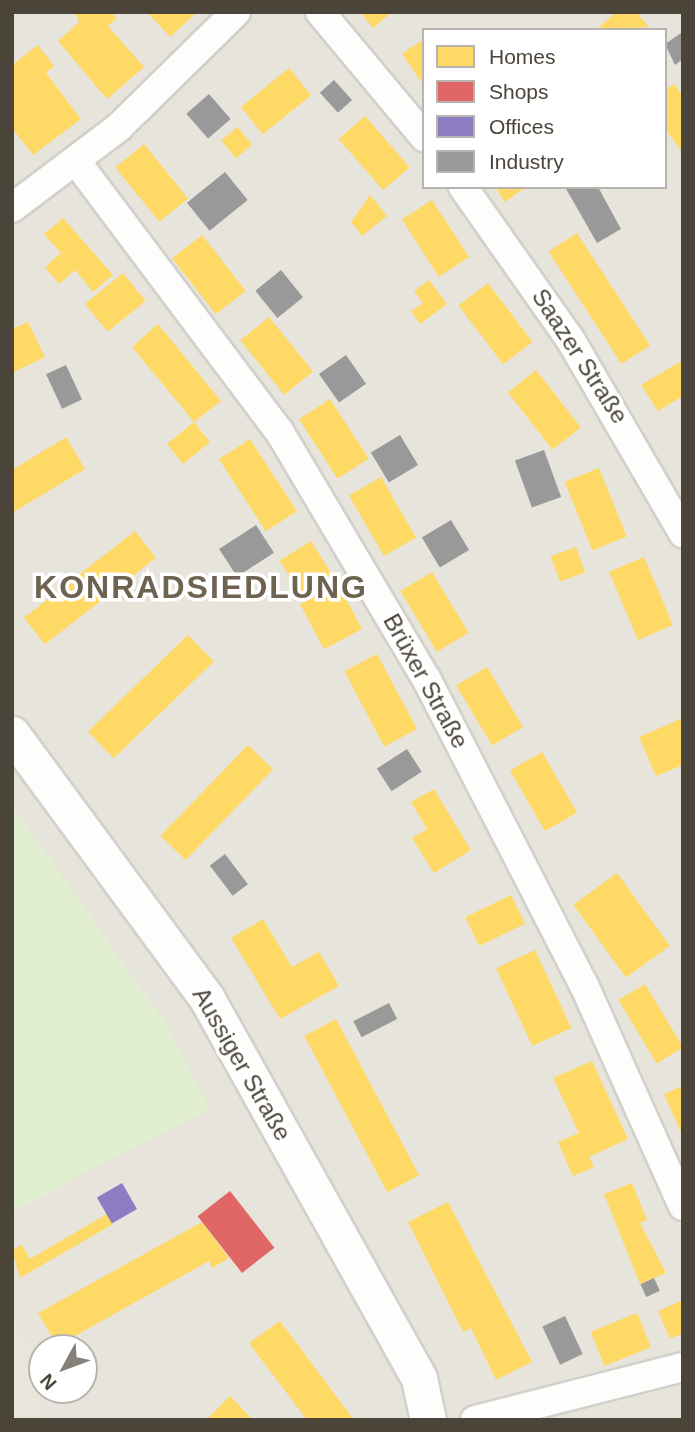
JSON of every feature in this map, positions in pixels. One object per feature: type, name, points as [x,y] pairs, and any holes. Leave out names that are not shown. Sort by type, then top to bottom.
[{"type":"street","points":[[12,208],[76,162],[236,12]]},
{"type":"street","points":[[320,12],[422,135]]},
{"type":"street","name":"Brüxer Straße","points":[[76,162],[279,431],[427,680],[584,985],[683,1206]]},
{"type":"street","name":"Saazer Straße","points":[[464,189],[570,339],[683,533]]},
{"type":"street","name":"Aussiger Straße","points":[[12,734],[206,997],[419,1378],[428,1420]]},
{"type":"street","points":[[475,1420],[683,1367]]},
{"type":"shaded area","points":[[12,12],[683,12],[683,1420],[12,1420]]},
{"type":"shaded area","points":[[12,1315],[28,1343],[28,1404],[48,1404],[33,1420],[12,1420]]},
{"type":"green space","points":[[12,805],[168,1027],[210,1109],[12,1211]]},
{"type":"building: Homes","points":[[75,12],[111,12],[117,18],[108,26],[144,67],[107,99],[58,41],[79,22]]},
{"type":"building: Homes","points":[[147,12],[197,12],[170,37]]},
{"type":"building: Homes","points":[[360,12],[392,12],[373,28]]},
{"type":"building: Homes","points":[[616,12],[636,12],[649,27],[631,28],[598,28]]},
{"type":"building: Homes","points":[[422,40],[422,83],[402,54]]},
{"type":"building: Homes","points":[[38,45],[54,66],[46,73],[81,119],[33,155],[12,128],[12,65]]},
{"type":"building: Homes","points":[[289,68],[311,95],[263,134],[241,107]]},
{"type":"building: Homes","points":[[674,84],[683,96],[683,153],[667,132],[667,89]]},
{"type":"building: Homes","points":[[365,116],[410,167],[383,190],[339,139]]},
{"type":"building: Homes","points":[[237,127],[252,144],[236,158],[221,141]]},
{"type":"building: Homes","points":[[144,144],[188,198],[159,222],[115,167]]},
{"type":"building: Homes","points":[[496,189],[523,189],[505,202]]},
{"type":"building: Homes","points":[[370,195],[387,216],[362,236],[351,222]]},
{"type":"building: Homes","points":[[432,200],[469,257],[439,277],[402,220]]},
{"type":"building: Homes","points":[[63,218],[113,275],[93,292],[75,270],[59,284],[45,267],[61,253],[44,234]]},
{"type":"building: Homes","points":[[577,233],[650,345],[621,364],[548,252]]},
{"type":"building: Homes","points":[[202,235],[246,291],[216,314],[172,258]]},
{"type":"building: Homes","points":[[123,273],[146,301],[108,332],[85,304]]},
{"type":"building: Homes","points":[[429,280],[447,304],[420,324],[411,311],[423,303],[414,291]]},
{"type":"building: Homes","points":[[488,283],[533,342],[503,364],[458,305]]},
{"type":"building: Homes","points":[[269,317],[313,371],[284,395],[240,340]]},
{"type":"building: Homes","points":[[28,322],[45,357],[12,373],[12,329]]},
{"type":"building: Homes","points":[[158,324],[221,401],[194,422],[132,347]]},
{"type":"building: Homes","points":[[683,360],[683,396],[658,411],[641,385]]},
{"type":"building: Homes","points":[[536,370],[581,428],[553,450],[508,392]]},
{"type":"building: Homes","points":[[330,399],[369,459],[338,479],[299,419]]},
{"type":"building: Homes","points":[[194,422],[210,442],[183,464],[167,444]]},
{"type":"building: Homes","points":[[66,437],[85,469],[12,513],[12,470]]},
{"type":"building: Homes","points":[[250,439],[297,511],[266,531],[219,459]]},
{"type":"building: Homes","points":[[599,468],[627,537],[592,550],[565,482]]},
{"type":"building: Homes","points":[[381,477],[416,538],[384,556],[349,496]]},
{"type":"building: Homes","points":[[135,531],[156,558],[45,645],[24,618]]},
{"type":"building: Homes","points":[[311,541],[332,574],[300,594],[280,561]]},
{"type":"building: Homes","points":[[576,547],[585,572],[560,582],[551,556]]},
{"type":"building: Homes","points":[[644,557],[673,625],[638,640],[609,572]]},
{"type":"building: Homes","points":[[432,572],[469,633],[437,652],[400,591]]},
{"type":"building: Homes","points":[[338,584],[362,629],[324,649],[300,604]]},
{"type":"building: Homes","points":[[188,635],[214,662],[114,758],[88,732]]},
{"type":"building: Homes","points":[[377,654],[417,729],[384,746],[344,671]]},
{"type":"building: Homes","points":[[487,667],[523,727],[492,746],[456,686]]},
{"type":"building: Homes","points":[[683,718],[683,765],[656,776],[639,737]]},
{"type":"building: Homes","points":[[248,745],[273,769],[186,860],[160,836]]},
{"type":"building: Homes","points":[[542,752],[577,813],[545,831],[510,770]]},
{"type":"building: Homes","points":[[434,789],[471,850],[434,873],[412,838],[427,829],[411,802]]},
{"type":"building: Homes","points":[[617,873],[670,946],[626,978],[573,905]]},
{"type":"building: Homes","points":[[511,895],[525,924],[479,946],[465,917]]},
{"type":"building: Homes","points":[[263,919],[292,967],[319,952],[339,986],[280,1019],[231,938]]},
{"type":"building: Homes","points":[[535,950],[571,1028],[532,1046],[496,968]]},
{"type":"building: Homes","points":[[645,984],[683,1047],[657,1063],[618,1000]]},
{"type":"building: Homes","points":[[336,1019],[419,1175],[387,1192],[304,1036]]},
{"type":"building: Homes","points":[[592,1061],[628,1139],[589,1157],[594,1167],[573,1176],[558,1142],[579,1133],[553,1078]]},
{"type":"building: Homes","points":[[683,1086],[683,1137],[664,1094]]},
{"type":"building: Homes","points":[[632,1183],[647,1220],[640,1223],[666,1273],[640,1284],[604,1194]]},
{"type":"building: Homes","points":[[448,1202],[532,1362],[496,1380],[471,1328],[463,1332],[408,1222]]},
{"type":"building: Homes","points":[[107,1214],[113,1224],[20,1278],[12,1250],[22,1245],[30,1259]]},
{"type":"building: Homes","points":[[202,1222],[229,1258],[212,1268],[209,1261],[78,1334],[50,1334],[38,1313]]},
{"type":"building: Homes","points":[[683,1300],[683,1333],[670,1339],[658,1311]]},
{"type":"building: Homes","points":[[637,1313],[651,1347],[605,1366],[591,1332]]},
{"type":"building: Homes","points":[[280,1321],[354,1420],[307,1420],[249,1343]]},
{"type":"building: Homes","points":[[230,1396],[253,1420],[206,1420]]},
{"type":"building: Shops","points":[[230,1191],[274,1248],[242,1273],[198,1216]]},
{"type":"building: Offices","points":[[122,1183],[137,1209],[112,1223],[97,1198]]},
{"type":"building: Industry","points":[[681,33],[683,59],[675,65],[667,48],[667,43]]},
{"type":"building: Industry","points":[[334,80],[352,100],[338,113],[320,93]]},
{"type":"building: Industry","points":[[209,94],[231,119],[208,139],[186,114]]},
{"type":"building: Industry","points":[[225,172],[248,200],[210,231],[187,203]]},
{"type":"building: Industry","points":[[566,189],[599,189],[621,229],[597,243]]},
{"type":"building: Industry","points":[[281,270],[303,297],[277,318],[255,291]]},
{"type":"building: Industry","points":[[346,355],[366,384],[339,403],[319,374]]},
{"type":"building: Industry","points":[[66,365],[82,399],[62,409],[46,374]]},
{"type":"building: Industry","points":[[400,435],[418,465],[389,483],[371,453]]},
{"type":"building: Industry","points":[[544,450],[561,497],[532,508],[515,461]]},
{"type":"building: Industry","points":[[451,520],[469,550],[440,568],[422,538]]},
{"type":"building: Industry","points":[[256,525],[274,553],[237,577],[219,549]]},
{"type":"building: Industry","points":[[407,749],[422,772],[392,791],[377,769]]},
{"type":"building: Industry","points":[[225,854],[248,884],[233,896],[210,865]]},
{"type":"building: Industry","points":[[389,1003],[397,1019],[362,1037],[353,1021]]},
{"type":"building: Industry","points":[[654,1278],[660,1291],[646,1297],[640,1284]]},
{"type":"building: Industry","points":[[565,1316],[583,1354],[560,1365],[542,1327]]},
{"type":"district","name":"KONRADSIEDLUNG","points":[[201,587]]}]
